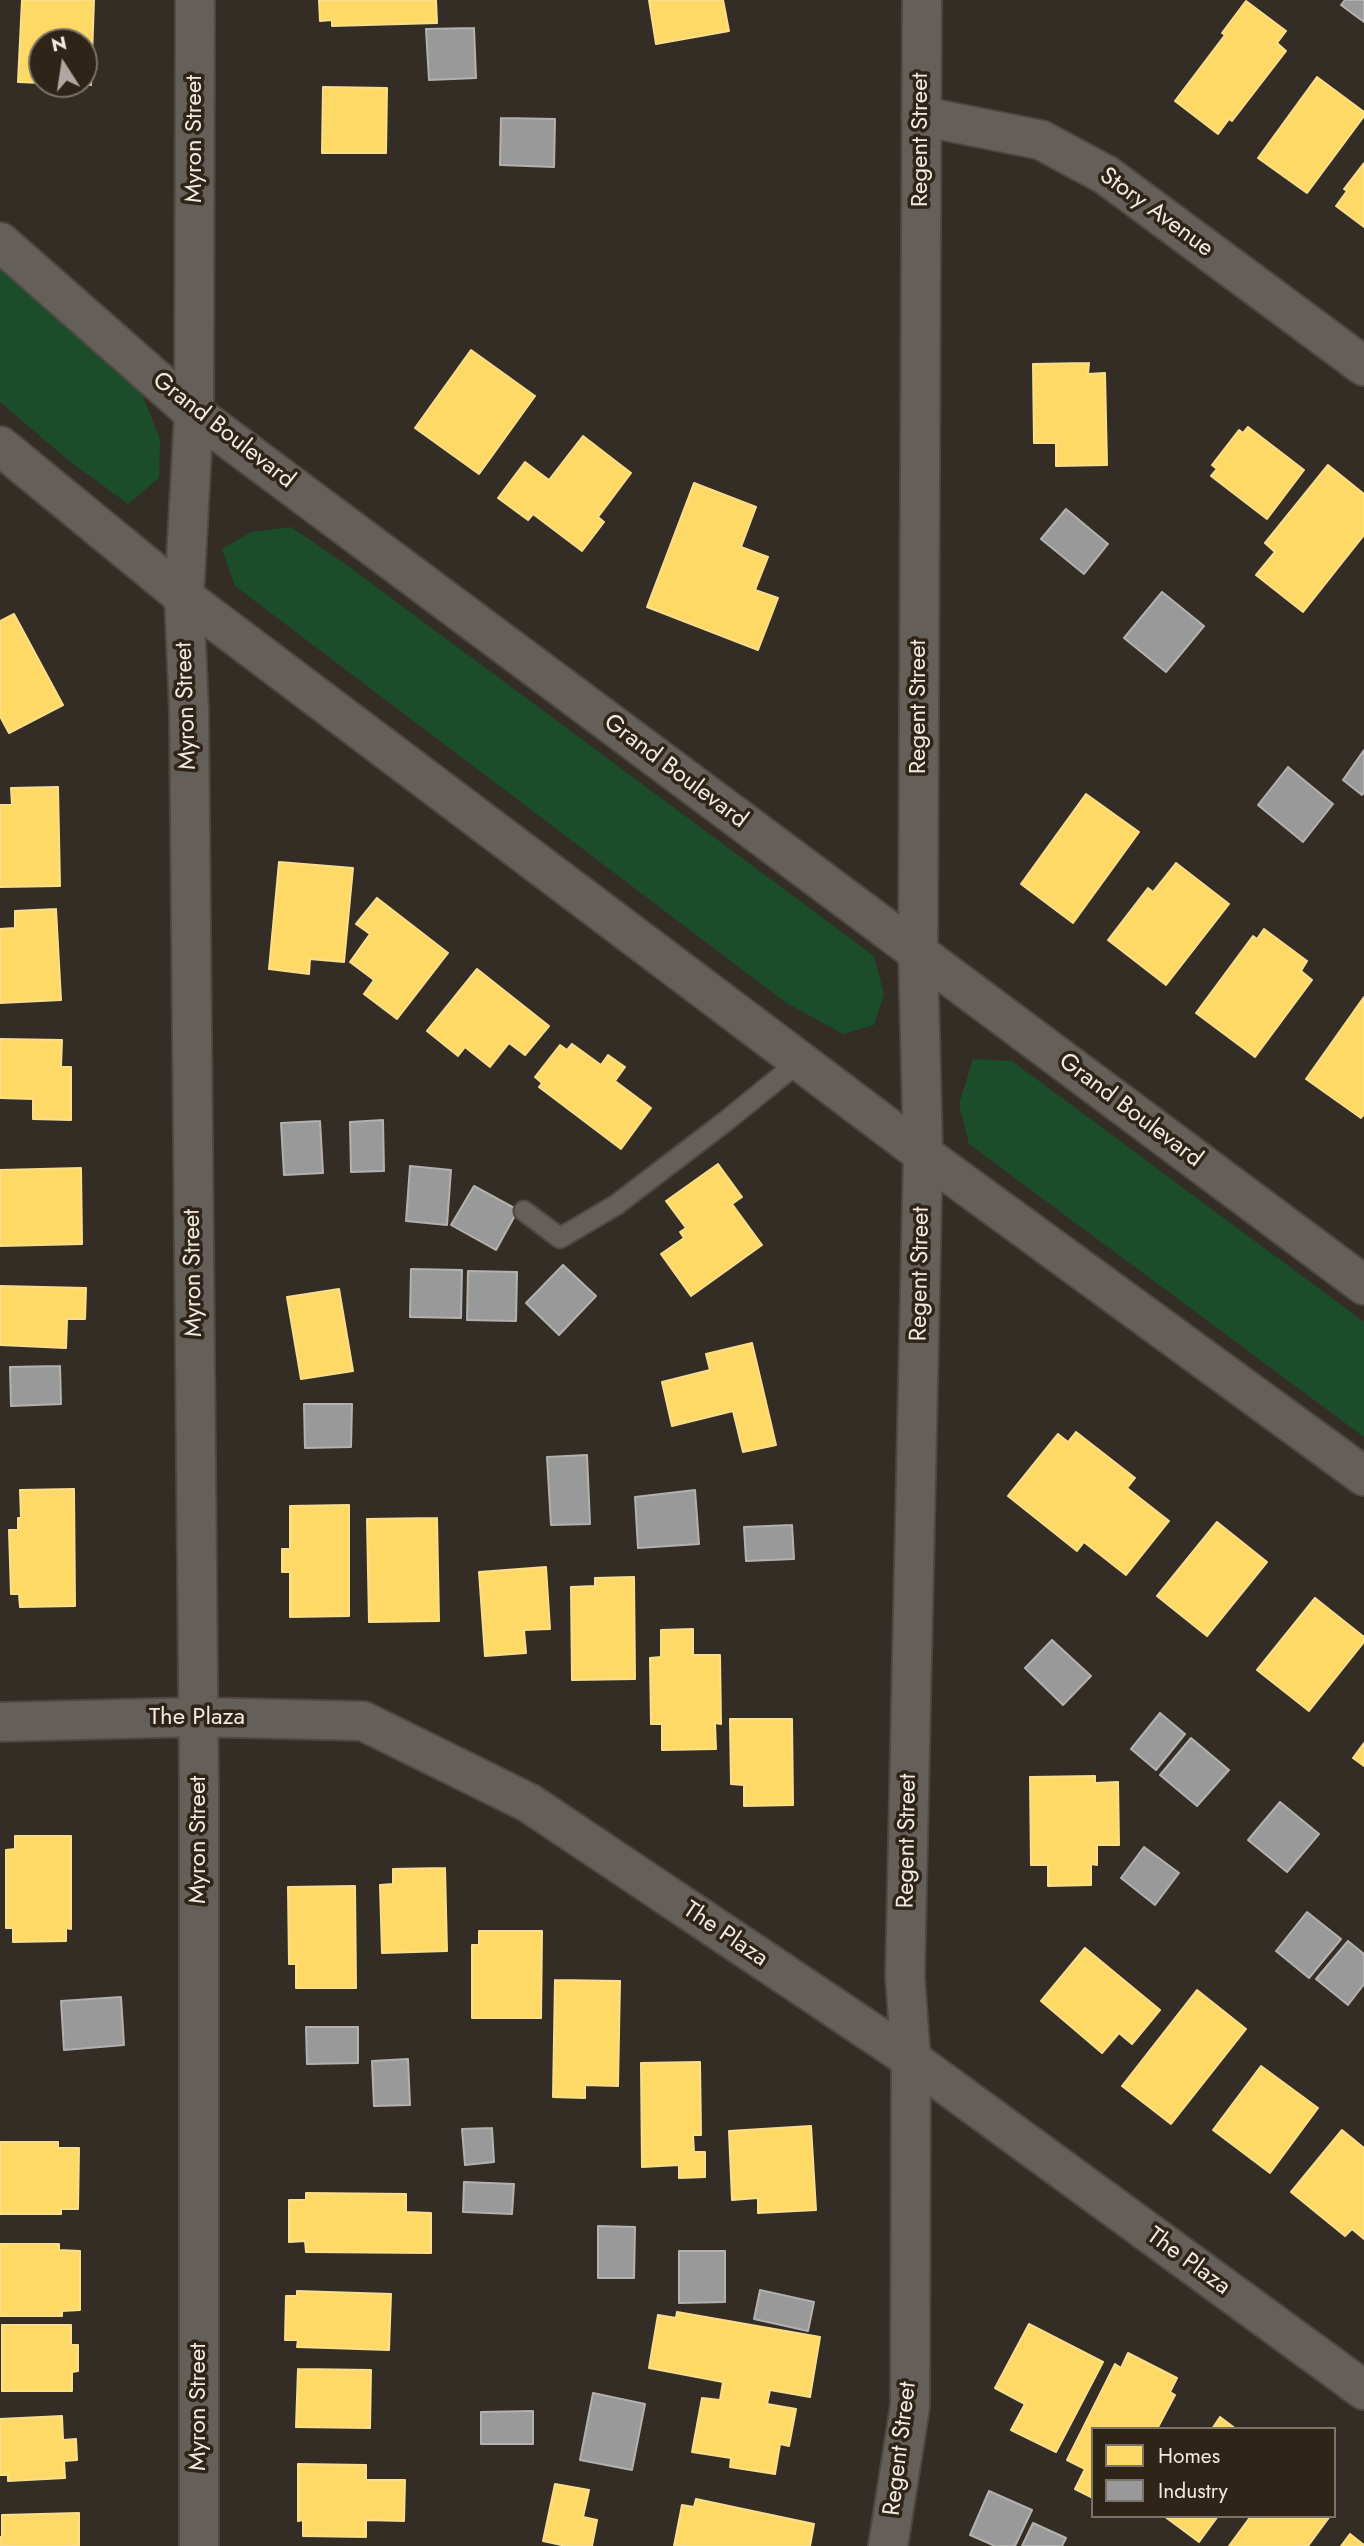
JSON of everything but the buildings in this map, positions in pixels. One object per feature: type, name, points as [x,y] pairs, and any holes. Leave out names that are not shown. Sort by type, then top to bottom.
[{"type":"street","name":"Myron Street","points":[[195,0],[194,413],[184,597],[189,738],[198,1717],[199,2546]]},
{"type":"street","name":"Regent Street","points":[[888,2546],[910,2406],[911,2059],[905,1964],[923,1154],[918,953],[922,0]]},
{"type":"street","name":"Story Avenue","points":[[921,116],[1041,140],[1106,175],[1364,366]]},
{"type":"street","name":"Grand Boulevard","points":[[0,242],[194,413],[1364,1285]]},
{"type":"street","points":[[0,446],[184,597],[923,1154],[1364,1476]]},
{"type":"street","name":"The Plaza","points":[[0,1722],[198,1717],[363,1721],[529,1803],[911,2059],[1364,2390]]},
{"type":"lane","points":[[524,1210],[561,1238],[616,1205],[800,1061]]},
{"type":"green space","points":[[0,266],[141,391],[160,439],[159,478],[128,504],[68,460],[0,402]]},
{"type":"green space","points":[[291,527],[348,566],[874,956],[884,994],[874,1025],[843,1034],[785,1002],[235,586],[222,549],[251,532]]},
{"type":"green space","points":[[973,1059],[1012,1061],[1364,1322],[1364,1437],[969,1144],[959,1104]]}]
